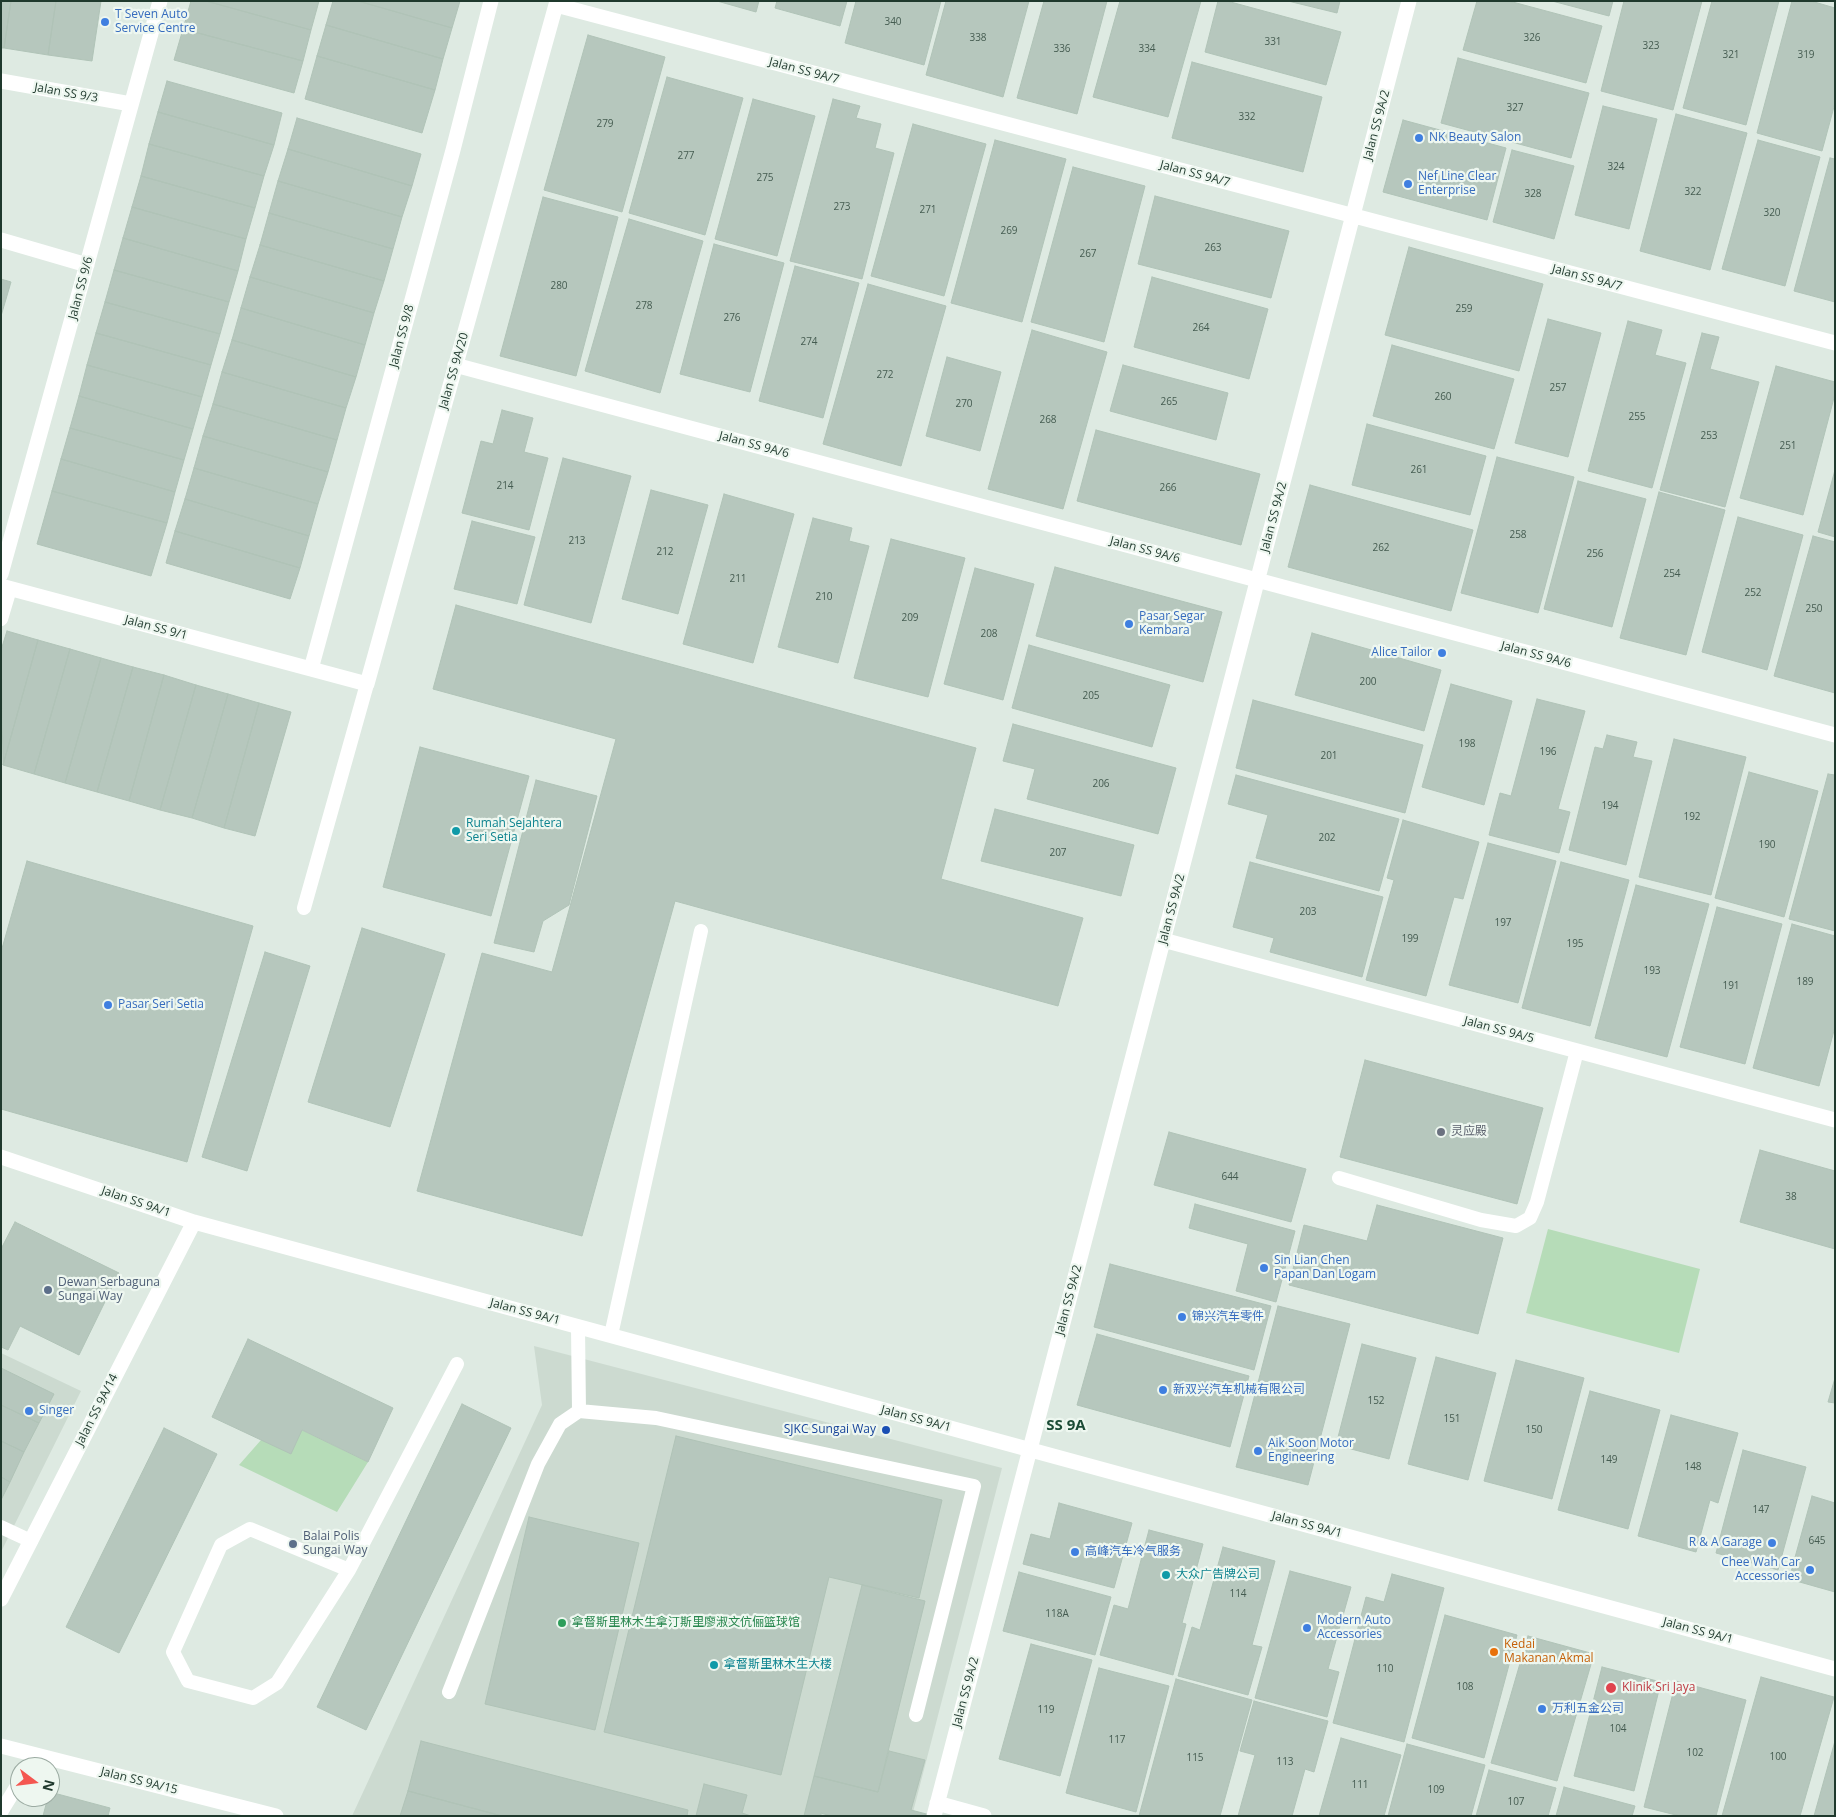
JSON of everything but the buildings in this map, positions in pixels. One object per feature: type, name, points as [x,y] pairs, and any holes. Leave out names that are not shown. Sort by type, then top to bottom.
[{"type":"street","name":"Jalan SS 9/6","points":[[1,574],[160,1]]},
{"type":"street","name":"Jalan SS 9/8","points":[[310,669],[453,150],[491,1]]},
{"type":"street","name":"Jalan SS 9A/2","points":[[935,1809],[1410,1]]},
{"type":"street","name":"Jalan SS 9A/7","points":[[557,3],[1835,343]]},
{"type":"street","name":"Jalan SS 9A/20","points":[[367,684],[557,3]]},
{"type":"street","name":"Jalan SS 9/3","points":[[1,81],[131,104]]},
{"type":"street","points":[[1,240],[87,265]]},
{"type":"street","name":"Jalan SS 9A/6","points":[[455,365],[1835,735]]},
{"type":"street","name":"Jalan SS 9/1","points":[[6,588],[310,669]]},
{"type":"street","points":[[310,669],[367,684]]},
{"type":"street","name":"Jalan SS 9A/5","points":[[1163,940],[1835,1120]]},
{"type":"street","name":"Jalan SS 9A/1","points":[[1,1157],[194,1222],[1835,1669]]},
{"type":"street","name":"Jalan SS 9A/14","points":[[1,1598],[194,1222]]},
{"type":"street","name":"Jalan SS 9A/15","points":[[1,1746],[24,1757]]},
{"type":"street","name":"Jalan SS 9A/15","points":[[60,1767],[276,1816]]},
{"type":"street","points":[[935,1809],[984,1816]]},
{"type":"lane","points":[[1,619],[6,588]]},
{"type":"lane","points":[[304,908],[367,684]]},
{"type":"lane","points":[[611,1335],[701,932]]},
{"type":"lane","points":[[1339,1178],[1481,1220],[1516,1226],[1530,1218],[1537,1202],[1577,1051]]},
{"type":"lane","points":[[578,1326],[579,1411]]},
{"type":"lane","points":[[349,1570],[250,1529],[221,1545],[173,1652],[188,1681],[253,1698],[277,1683],[349,1570],[457,1364]]},
{"type":"lane","points":[[450,1692],[538,1464],[560,1424],[579,1411],[656,1418],[974,1486],[916,1715]]},
{"type":"lane","points":[[1,1527],[31,1540]]},
{"type":"lane","points":[[1,1812],[10,1797]]},
{"type":"shaded area","points":[[534,1346],[1002,1468],[912,1816],[352,1816],[542,1405]]},
{"type":"shaded area","points":[[1,1353],[81,1391],[1,1552]]},
{"type":"green space","points":[[1548,1229],[1700,1269],[1679,1353],[1526,1313]]},
{"type":"green space","points":[[302,1430],[368,1462],[337,1512],[239,1465],[261,1440]]},
{"type":"place","name":"T Seven Auto Service Centre","points":[[105,22]]},
{"type":"place","name":"NK Beauty Salon","points":[[1419,138]]},
{"type":"place","name":"Nef Line Clear Enterprise","points":[[1408,184]]},
{"type":"place","name":"Pasar Segar Kembara","points":[[1129,624]]},
{"type":"place","name":"Alice Tailor","points":[[1442,653]]},
{"type":"place","name":"Rumah Sejahtera Seri Setia","points":[[456,831]]},
{"type":"place","name":"Pasar Seri Setia","points":[[108,1005]]},
{"type":"place","name":"灵应殿","points":[[1441,1132]]},
{"type":"place","name":"Sin Lian Chen Papan Dan Logam","points":[[1264,1268]]},
{"type":"place","name":"Dewan Serbaguna Sungai Way","points":[[48,1290]]},
{"type":"place","name":"锦兴汽车零件","points":[[1182,1317]]},
{"type":"place","name":"新双兴汽车机械有限公司","points":[[1163,1390]]},
{"type":"place","name":"Singer","points":[[29,1411]]},
{"type":"place","name":"SJKC Sungai Way","points":[[886,1430]]},
{"type":"place","name":"Aik Soon Motor Engineering","points":[[1258,1451]]},
{"type":"place","name":"R & A Garage","points":[[1772,1543]]},
{"type":"place","name":"Balai Polis Sungai Way","points":[[293,1544]]},
{"type":"place","name":"高峰汽车冷气服务","points":[[1075,1552]]},
{"type":"place","name":"Chee Wah Car Accessories","points":[[1810,1570]]},
{"type":"place","name":"大众广告牌公司","points":[[1166,1575]]},
{"type":"place","name":"拿督斯里林木生拿汀斯里廖淑文伉俪篮球馆","points":[[562,1623]]},
{"type":"place","name":"Modern Auto Accessories","points":[[1307,1628]]},
{"type":"place","name":"Kedai Makanan Akmal","points":[[1494,1652]]},
{"type":"place","name":"拿督斯里林木生大楼","points":[[714,1665]]},
{"type":"place","name":"Klinik Sri Jaya","points":[[1611,1688]]},
{"type":"place","name":"万利五金公司","points":[[1542,1709]]},
{"type":"district","name":"SS 9A","points":[[1066,1426]]}]
